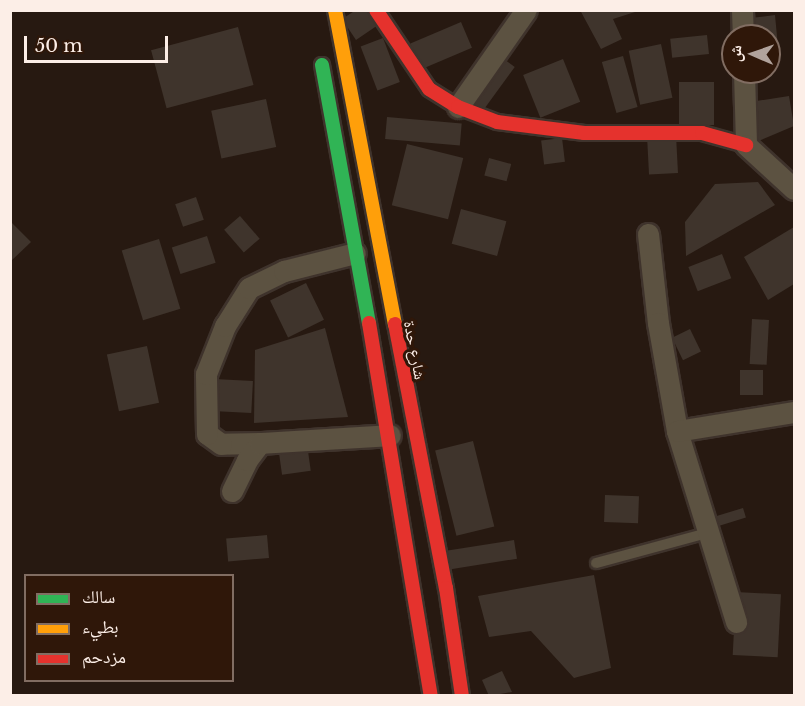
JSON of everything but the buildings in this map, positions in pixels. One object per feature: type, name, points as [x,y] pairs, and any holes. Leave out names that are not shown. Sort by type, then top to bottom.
[{"type":"main road","name":"شارع حدة","points":[[335,10],[379,249],[446,588],[462,696]]},
{"type":"main road","points":[[376,10],[429,89],[458,108],[497,123],[541,130],[702,133],[746,145]]},
{"type":"main road","points":[[318,45],[390,435],[431,696]]},
{"type":"main road","points":[[355,253],[379,249]]},
{"type":"street","points":[[458,108],[526,10]]},
{"type":"street","points":[[744,84],[746,145],[795,189]]},
{"type":"street","points":[[648,234],[658,323],[678,431],[707,533],[736,622]]},
{"type":"street","points":[[355,253],[284,271],[249,288],[225,326],[206,374],[207,434],[221,444],[390,435]]},
{"type":"street","points":[[678,431],[795,412]]},
{"type":"street","points":[[232,490],[247,460],[260,443]]},
{"type":"lane","points":[[596,563],[707,533]]},
{"type":"traffic: fast","points":[[322,65],[369,323]]},
{"type":"traffic: slow","points":[[335,10],[395,324]]},
{"type":"traffic: jam","points":[[376,10],[429,89],[458,107],[497,122],[584,133],[702,133],[746,145]]},
{"type":"traffic: jam","points":[[369,323],[431,696]]},
{"type":"traffic: jam","points":[[395,324],[446,588],[462,696]]}]
